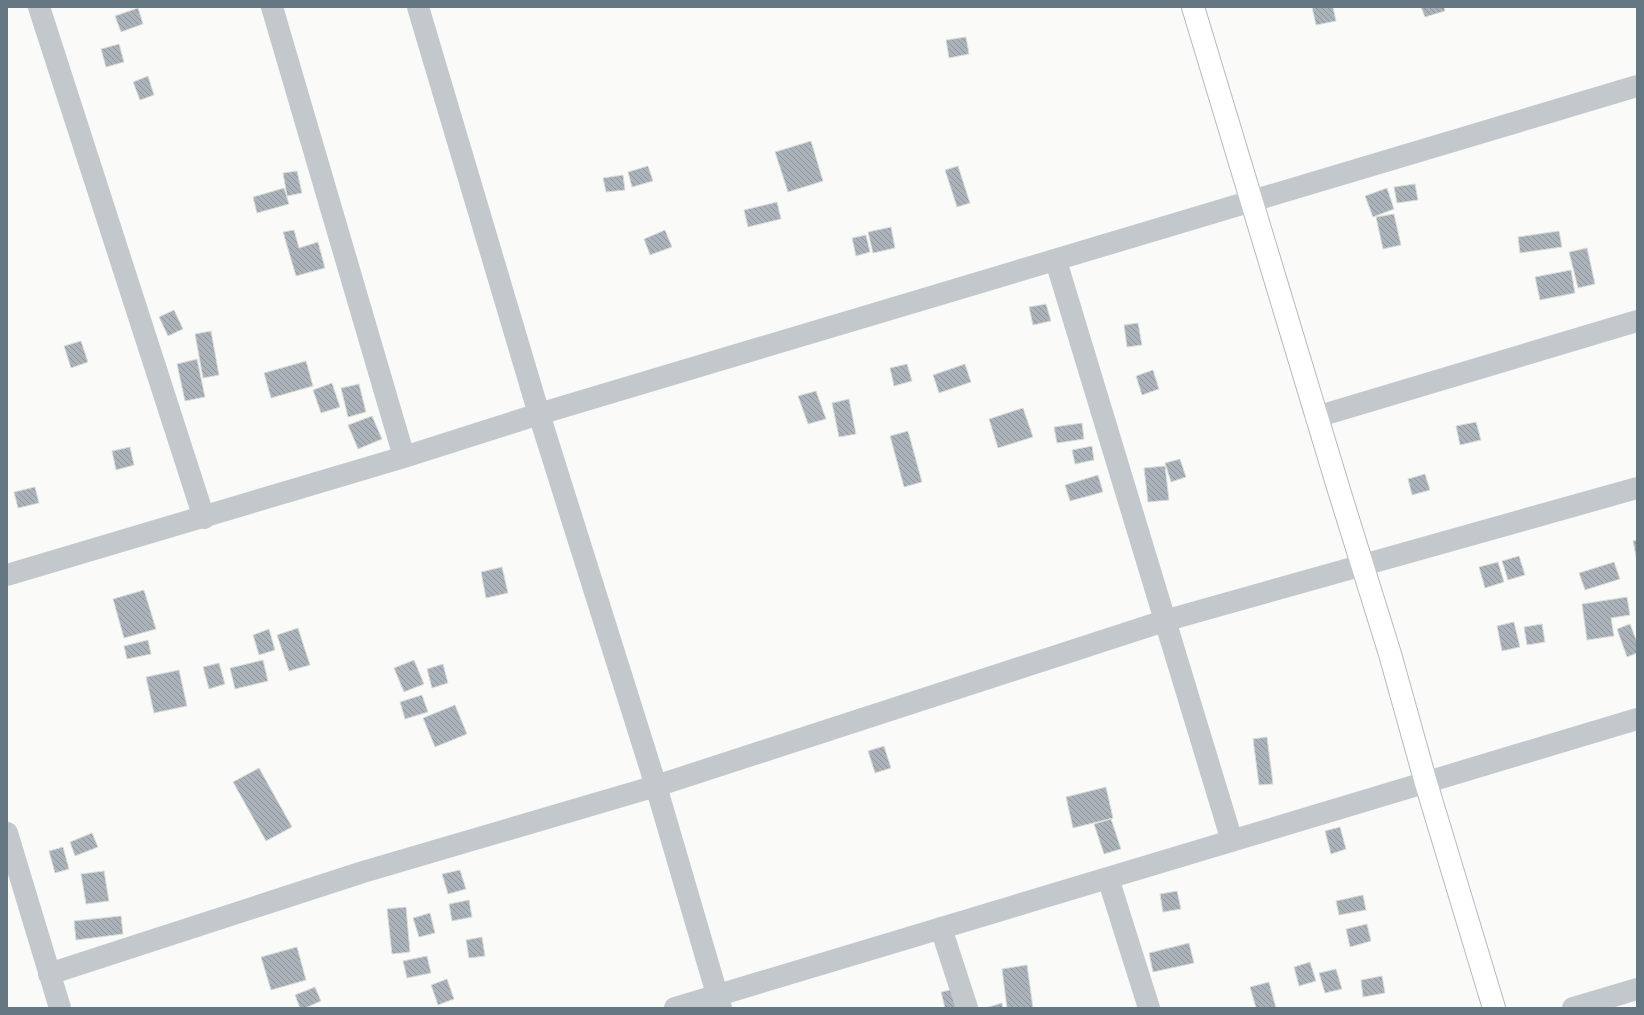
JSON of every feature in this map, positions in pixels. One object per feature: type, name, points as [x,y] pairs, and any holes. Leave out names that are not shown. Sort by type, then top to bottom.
[{"type":"street","points":[[39,7],[204,518]]},
{"type":"street","points":[[272,7],[404,457]]},
{"type":"street","points":[[418,7],[539,414],[656,786],[719,1002]]},
{"type":"street","points":[[1193,7],[1316,417],[1390,654],[1426,783],[1494,1008]]},
{"type":"street","points":[[7,575],[204,518],[539,414],[1637,86]]},
{"type":"street","points":[[1056,260],[1164,621],[1232,841]]},
{"type":"street","points":[[1316,417],[1637,322]]},
{"type":"street","points":[[50,974],[363,872],[656,786],[1164,621],[1637,488]]},
{"type":"street","points":[[675,1008],[719,1002],[941,928],[1637,719]]},
{"type":"street","points":[[7,833],[60,1008]]},
{"type":"street","points":[[1108,878],[1149,1008]]},
{"type":"street","points":[[941,928],[967,1008]]},
{"type":"street","points":[[1573,1008],[1637,989]]},
{"type":"building","points":[[1312,7],[1333,7],[1336,21],[1316,25]]},
{"type":"building","points":[[1421,7],[1444,7],[1445,11],[1425,17]]},
{"type":"building","points":[[138,8],[143,24],[121,32],[115,16]]},
{"type":"building","points":[[966,37],[969,54],[949,58],[946,40]]},
{"type":"building","points":[[119,44],[124,62],[106,67],[101,49]]},
{"type":"building","points":[[148,76],[154,95],[140,100],[133,82]]},
{"type":"building","points":[[811,141],[823,181],[788,192],[775,152]]},
{"type":"building","points":[[648,166],[653,181],[632,187],[628,172]]},
{"type":"building","points":[[958,166],[970,203],[957,207],[945,170]]},
{"type":"building","points":[[297,171],[302,193],[287,196],[283,173]]},
{"type":"building","points":[[623,175],[625,190],[606,192],[603,178]]},
{"type":"building","points":[[1415,184],[1418,200],[1397,203],[1394,187]]},
{"type":"building","points":[[284,188],[289,204],[257,213],[253,197]]},
{"type":"building","points":[[1387,188],[1394,209],[1373,217],[1365,196]]},
{"type":"building","points":[[777,202],[781,219],[748,227],[744,210]]},
{"type":"building","points":[[1394,214],[1401,245],[1383,249],[1376,217]]},
{"type":"building","points":[[891,227],[895,248],[873,253],[868,232]]},
{"type":"building","points":[[294,230],[299,248],[318,242],[325,268],[296,276],[283,232]]},
{"type":"building","points":[[665,230],[672,247],[650,255],[644,239]]},
{"type":"building","points":[[1559,231],[1562,247],[1520,253],[1518,237]]},
{"type":"building","points":[[866,235],[870,252],[856,256],[852,238]]},
{"type":"building","points":[[1587,248],[1595,284],[1578,288],[1569,252]]},
{"type":"building","points":[[1571,270],[1575,293],[1540,300],[1535,277]]},
{"type":"building","points":[[1046,304],[1051,321],[1033,325],[1029,307]]},
{"type":"building","points":[[174,310],[183,329],[168,336],[159,317]]},
{"type":"building","points":[[1138,323],[1142,345],[1127,347],[1124,325]]},
{"type":"building","points":[[211,331],[219,375],[203,378],[195,334]]},
{"type":"building","points":[[81,341],[88,362],[71,368],[64,346]]},
{"type":"building","points":[[197,359],[205,397],[185,401],[177,364]]},
{"type":"building","points":[[306,361],[313,386],[271,398],[264,373]]},
{"type":"building","points":[[907,364],[912,381],[894,386],[890,368]]},
{"type":"building","points":[[965,364],[971,382],[939,393],[933,375]]},
{"type":"building","points":[[1153,370],[1159,389],[1142,395],[1136,376]]},
{"type":"building","points":[[332,383],[340,407],[321,413],[313,390]]},
{"type":"building","points":[[359,384],[366,412],[348,417],[341,388]]},
{"type":"building","points":[[816,391],[826,419],[808,424],[798,396]]},
{"type":"building","points":[[849,399],[856,434],[839,437],[832,403]]},
{"type":"building","points":[[1023,408],[1033,437],[998,448],[989,419]]},
{"type":"building","points":[[372,416],[382,439],[358,449],[348,425]]},
{"type":"building","points":[[1476,422],[1481,440],[1460,445],[1456,426]]},
{"type":"building","points":[[1082,423],[1084,439],[1057,443],[1054,427]]},
{"type":"building","points":[[908,431],[922,482],[904,487],[890,436]]},
{"type":"building","points":[[1092,446],[1094,460],[1075,464],[1072,450]]},
{"type":"building","points":[[130,447],[134,465],[116,470],[112,451]]},
{"type":"building","points":[[1180,459],[1186,477],[1171,482],[1165,463]]},
{"type":"building","points":[[1165,466],[1169,500],[1148,502],[1144,468]]},
{"type":"building","points":[[1425,474],[1430,490],[1412,495],[1408,479]]},
{"type":"building","points":[[1098,475],[1103,492],[1070,501],[1065,485]]},
{"type":"building","points":[[35,487],[39,503],[18,508],[14,492]]},
{"type":"building","points":[[1637,540],[1637,561],[1633,541]]},
{"type":"building","points":[[1519,556],[1525,575],[1508,580],[1502,561]]},
{"type":"building","points":[[1498,562],[1504,582],[1485,588],[1479,567]]},
{"type":"building","points":[[1614,562],[1620,579],[1585,590],[1579,573]]},
{"type":"building","points":[[502,567],[508,593],[486,598],[481,572]]},
{"type":"building","points":[[144,590],[156,629],[124,638],[113,599]]},
{"type":"building","points":[[1627,597],[1630,615],[1611,618],[1614,636],[1587,640],[1582,604]]},
{"type":"building","points":[[1514,622],[1520,647],[1502,651],[1497,626]]},
{"type":"building","points":[[1542,624],[1545,642],[1527,645],[1524,627]]},
{"type":"building","points":[[1630,624],[1637,642],[1637,653],[1627,657],[1617,629]]},
{"type":"building","points":[[298,628],[310,665],[289,671],[277,635]]},
{"type":"building","points":[[269,629],[275,650],[259,655],[253,635]]},
{"type":"building","points":[[148,640],[151,654],[127,659],[124,646]]},
{"type":"building","points":[[263,660],[268,681],[235,689],[230,668]]},
{"type":"building","points":[[414,660],[424,684],[404,692],[394,668]]},
{"type":"building","points":[[219,663],[225,684],[209,689],[203,667]]},
{"type":"building","points":[[443,664],[448,683],[432,688],[427,669]]},
{"type":"building","points":[[179,670],[187,706],[154,713],[146,677]]},
{"type":"building","points":[[422,695],[428,712],[405,719],[400,702]]},
{"type":"building","points":[[455,705],[467,734],[435,747],[423,718]]},
{"type":"building","points":[[1267,737],[1273,784],[1259,785],[1253,739]]},
{"type":"building","points":[[884,746],[891,768],[875,773],[868,751]]},
{"type":"building","points":[[259,768],[292,827],[266,841],[233,782]]},
{"type":"building","points":[[1106,787],[1113,818],[1073,828],[1066,797]]},
{"type":"building","points":[[1111,819],[1121,849],[1104,854],[1094,824]]},
{"type":"building","points":[[1340,827],[1346,849],[1331,854],[1325,831]]},
{"type":"building","points":[[92,833],[98,847],[75,856],[70,842]]},
{"type":"building","points":[[63,847],[69,869],[55,873],[49,851]]},
{"type":"building","points":[[460,870],[466,889],[448,894],[442,874]]},
{"type":"building","points":[[104,871],[109,901],[86,904],[81,874]]},
{"type":"building","points":[[1177,891],[1181,909],[1163,912],[1160,894]]},
{"type":"building","points":[[1363,895],[1366,910],[1339,915],[1336,901]]},
{"type":"building","points":[[469,900],[472,917],[452,921],[449,904]]},
{"type":"building","points":[[406,907],[410,952],[392,954],[387,909]]},
{"type":"building","points":[[430,913],[435,933],[419,937],[413,918]]},
{"type":"building","points":[[121,916],[123,934],[76,940],[74,921]]},
{"type":"building","points":[[1367,924],[1371,941],[1350,947],[1346,929]]},
{"type":"building","points":[[482,937],[485,956],[469,958],[466,940]]},
{"type":"building","points":[[1189,943],[1194,963],[1153,972],[1149,953]]},
{"type":"building","points":[[297,947],[306,980],[271,990],[261,957]]},
{"type":"building","points":[[427,956],[431,973],[407,978],[403,961]]},
{"type":"building","points":[[1310,962],[1316,981],[1299,986],[1294,967]]},
{"type":"building","points":[[1027,965],[1033,1008],[1007,1008],[1002,969]]},
{"type":"building","points":[[1336,969],[1342,989],[1325,993],[1319,973]]},
{"type":"building","points":[[1382,976],[1385,993],[1363,997],[1361,980]]},
{"type":"building","points":[[447,979],[454,999],[438,1005],[431,985]]},
{"type":"building","points":[[1269,982],[1276,1008],[1256,1008],[1250,987]]},
{"type":"building","points":[[315,987],[321,1001],[305,1008],[300,1008],[295,995]]},
{"type":"building","points":[[959,988],[959,1008],[945,1008],[941,992]]},
{"type":"building","points":[[1002,1003],[1003,1008],[985,1008]]}]
